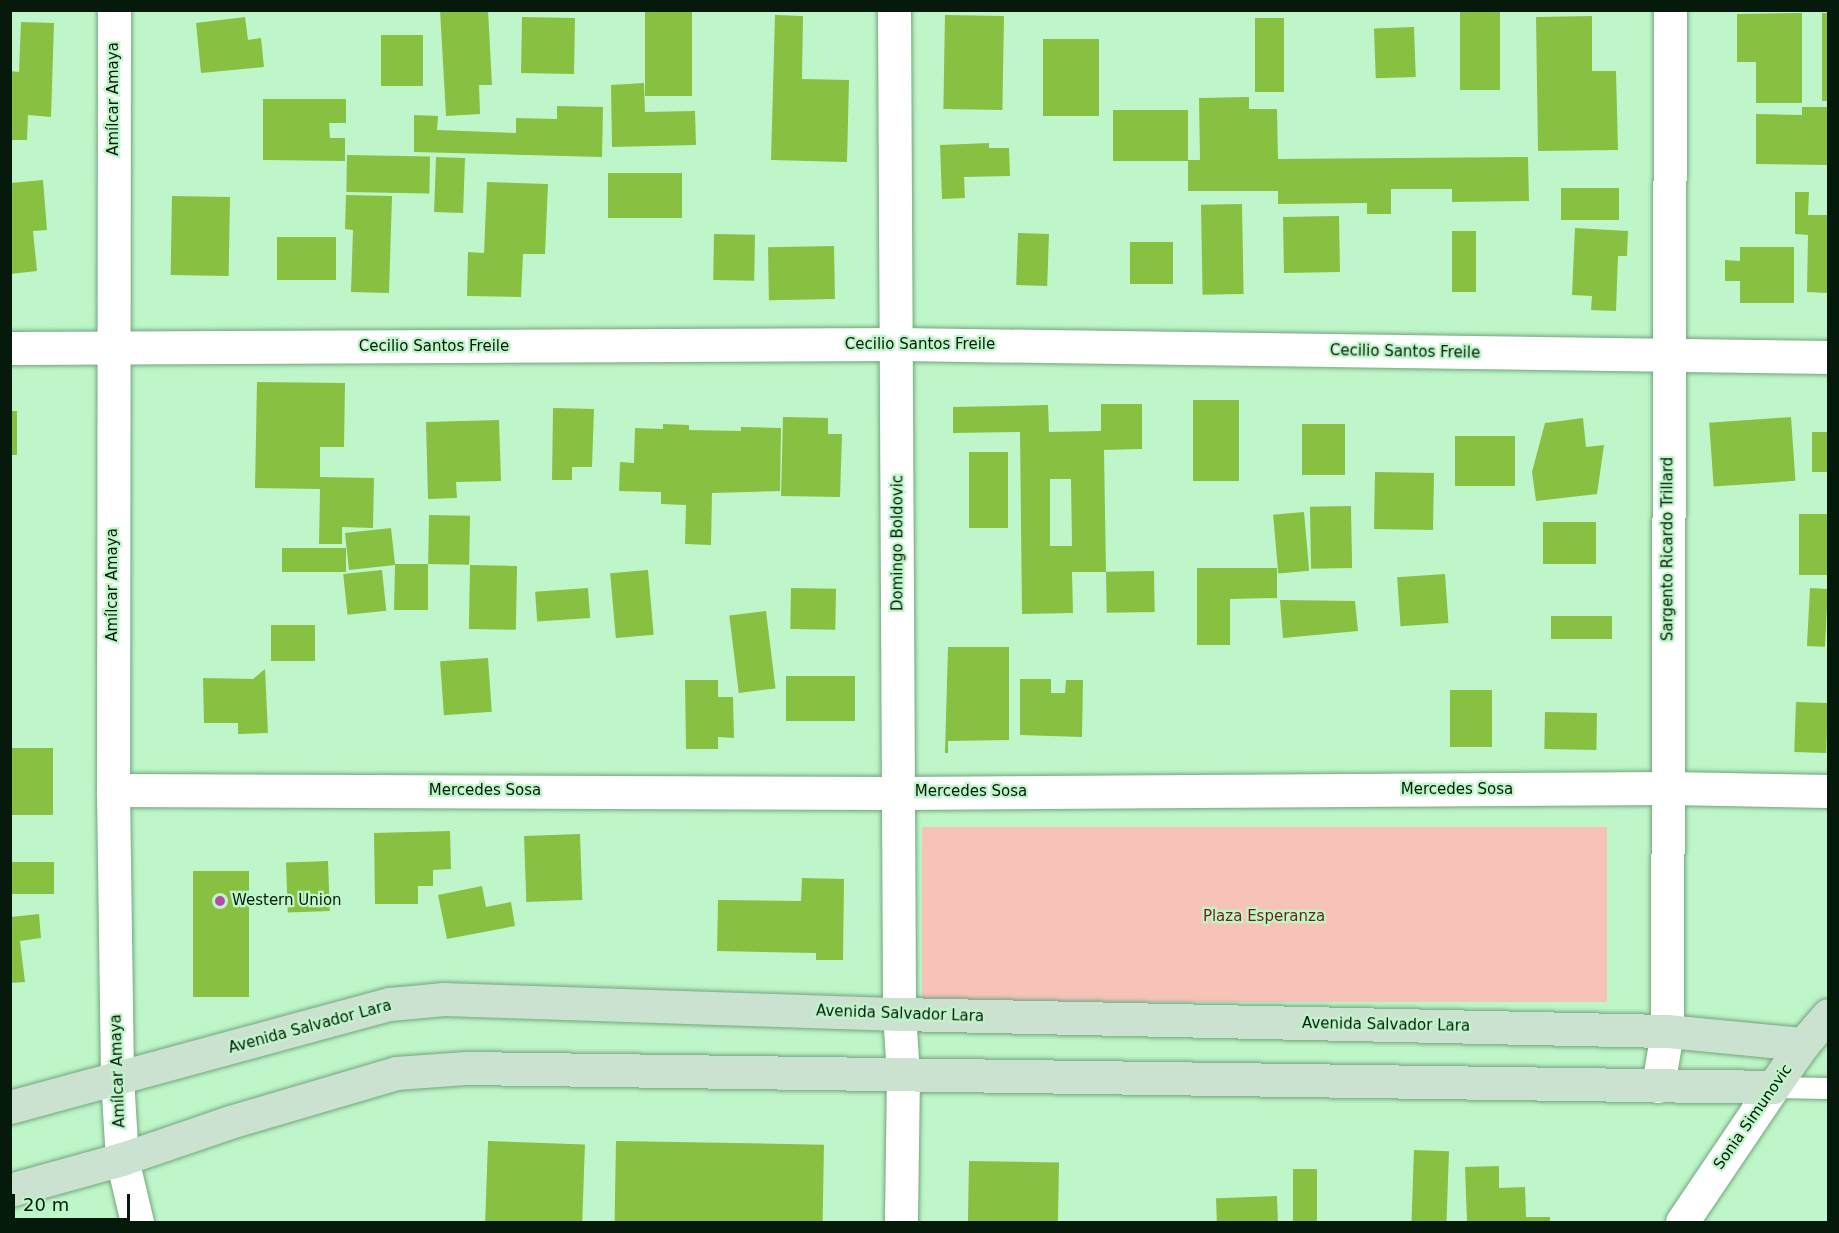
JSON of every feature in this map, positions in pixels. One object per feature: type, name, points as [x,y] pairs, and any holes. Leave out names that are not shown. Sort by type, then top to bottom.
[{"type":"street","name":"Amílcar Amaya","points":[[114,10],[113,790],[117,1078],[122,1159],[137,1222]]},
{"type":"street","name":"Domingo Boldovic","points":[[894,10],[898,344],[899,1014],[903,1075],[901,1222]]},
{"type":"street","name":"Sargento Ricardo Trillard","points":[[1658,1086],[1667,1031],[1667,356],[1670,10]]},
{"type":"street","name":"Cecilio Santos Freile","points":[[10,348],[898,344],[1828,357]]},
{"type":"street","name":"Mercedes Sosa","points":[[113,790],[898,793],[1668,788],[1828,791]]},
{"type":"street","name":"Avenida Salvador Lara","points":[[10,1107],[390,1004],[444,999],[899,1014],[1667,1031],[1803,1044]]},
{"type":"street","name":"Sonia Simunovic","points":[[1682,1222],[1803,1044],[1828,1015]]},
{"type":"street","points":[[10,1190],[122,1159],[230,1122],[396,1073],[466,1068],[1773,1087]]},
{"type":"lane","points":[[1773,1087],[1828,1088]]},
{"type":"green space","name":"Plaza Esperanza","points":[[922,827],[1607,827],[1607,1002],[922,1002]]},
{"type":"building","points":[[440,10],[488,10],[492,85],[479,85],[480,114],[446,116]]},
{"type":"building","points":[[645,10],[692,10],[692,96],[645,96]]},
{"type":"building","points":[[1460,10],[1500,10],[1500,90],[1460,90]]},
{"type":"building","points":[[1802,13],[1802,103],[1756,103],[1756,62],[1737,62],[1737,14]]},
{"type":"building","points":[[1822,13],[1828,13],[1828,101],[1822,101]]},
{"type":"building","points":[[775,15],[803,16],[802,79],[849,80],[847,162],[771,160]]},
{"type":"building","points":[[945,15],[1004,16],[1002,110],[943,109]]},
{"type":"building","points":[[1592,16],[1592,71],[1616,71],[1618,150],[1538,151],[1536,17]]},
{"type":"building","points":[[245,17],[248,40],[261,38],[264,67],[201,73],[196,23]]},
{"type":"building","points":[[522,17],[575,18],[574,74],[521,73]]},
{"type":"building","points":[[1255,18],[1284,18],[1284,92],[1255,92]]},
{"type":"building","points":[[21,22],[54,23],[51,117],[28,115],[27,140],[10,140],[10,71],[19,72]]},
{"type":"building","points":[[1414,27],[1416,77],[1376,78],[1374,28]]},
{"type":"building","points":[[381,35],[423,35],[423,86],[381,86]]},
{"type":"building","points":[[1043,39],[1099,39],[1099,116],[1043,116]]},
{"type":"building","points":[[644,83],[645,112],[695,111],[696,145],[612,147],[611,85]]},
{"type":"building","points":[[1249,97],[1249,109],[1277,109],[1278,159],[1528,157],[1529,201],[1452,202],[1452,189],[1391,189],[1391,214],[1367,214],[1367,203],[1278,204],[1278,191],[1188,191],[1188,160],[1200,160],[1199,98]]},
{"type":"building","points":[[263,99],[346,99],[346,123],[329,123],[330,138],[345,138],[345,161],[263,160]]},
{"type":"building","points":[[557,106],[603,107],[602,157],[414,152],[414,115],[438,116],[437,130],[516,133],[516,118],[557,119]]},
{"type":"building","points":[[1802,107],[1828,107],[1828,165],[1756,164],[1756,114],[1802,115]]},
{"type":"building","points":[[1113,110],[1188,110],[1188,161],[1113,161]]},
{"type":"building","points":[[989,143],[989,148],[1009,148],[1010,176],[964,177],[965,198],[942,199],[940,145]]},
{"type":"building","points":[[347,155],[430,156],[429,193],[346,192]]},
{"type":"building","points":[[436,157],[465,158],[463,213],[434,212]]},
{"type":"building","points":[[608,173],[682,173],[682,218],[608,218]]},
{"type":"building","points":[[43,180],[47,230],[33,231],[37,271],[10,274],[10,183]]},
{"type":"building","points":[[487,182],[548,184],[545,254],[523,254],[521,297],[467,296],[468,252],[484,253]]},
{"type":"building","points":[[1561,188],[1619,188],[1619,220],[1561,220]]},
{"type":"building","points":[[1795,192],[1809,192],[1808,215],[1828,215],[1828,293],[1807,292],[1808,235],[1795,234]]},
{"type":"building","points":[[346,195],[392,196],[389,293],[351,292],[353,230],[345,229]]},
{"type":"building","points":[[172,196],[230,197],[229,276],[171,275]]},
{"type":"building","points":[[1242,204],[1244,294],[1203,295],[1201,205]]},
{"type":"building","points":[[1339,216],[1340,272],[1284,273],[1283,217]]},
{"type":"building","points":[[1575,228],[1628,231],[1627,256],[1618,256],[1616,311],[1591,310],[1592,296],[1572,295]]},
{"type":"building","points":[[1452,231],[1476,231],[1476,292],[1452,292]]},
{"type":"building","points":[[1018,233],[1049,234],[1047,286],[1016,285]]},
{"type":"building","points":[[714,234],[755,235],[754,281],[713,280]]},
{"type":"building","points":[[277,237],[336,237],[336,280],[277,280]]},
{"type":"building","points":[[1130,242],[1173,242],[1173,284],[1130,284]]},
{"type":"building","points":[[834,246],[835,299],[769,300],[768,247]]},
{"type":"building","points":[[1740,247],[1794,247],[1794,303],[1740,303],[1740,281],[1725,281],[1725,260],[1740,261]]},
{"type":"building","points":[[257,382],[345,383],[344,447],[320,447],[320,477],[374,478],[373,528],[342,527],[342,544],[319,544],[320,489],[255,488]]},
{"type":"building","points":[[1193,400],[1239,400],[1239,481],[1193,481]]},
{"type":"building","points":[[1101,404],[1142,404],[1142,449],[1104,450],[1106,572],[1072,572],[1073,613],[1022,614],[1020,432],[953,433],[953,407],[1048,405],[1049,432],[1101,431]],"holes":[[[1050,479],[1071,479],[1072,546],[1050,546]]]},
{"type":"building","points":[[553,408],[594,409],[592,467],[572,467],[572,480],[552,480]]},
{"type":"building","points":[[10,411],[17,411],[17,455],[10,455]]},
{"type":"building","points":[[783,417],[828,418],[828,434],[842,434],[840,497],[781,496]]},
{"type":"building","points":[[1791,417],[1795,481],[1714,487],[1709,423]]},
{"type":"building","points":[[1583,418],[1586,447],[1604,445],[1597,494],[1536,501],[1532,472],[1545,423]]},
{"type":"building","points":[[499,420],[501,481],[456,482],[457,498],[428,499],[426,422]]},
{"type":"building","points":[[663,424],[689,425],[689,430],[741,431],[741,427],[781,428],[780,491],[712,493],[711,545],[685,544],[686,505],[661,504],[661,492],[619,491],[620,462],[634,463],[635,428],[663,429]]},
{"type":"building","points":[[1302,424],[1345,424],[1345,475],[1302,475]]},
{"type":"building","points":[[1812,432],[1828,432],[1828,472],[1812,472]]},
{"type":"building","points":[[1455,436],[1515,436],[1515,486],[1455,486]]},
{"type":"building","points":[[969,452],[1008,452],[1008,528],[969,528]]},
{"type":"building","points":[[1375,472],[1434,473],[1433,530],[1374,529]]},
{"type":"building","points":[[1351,506],[1352,568],[1311,569],[1310,507]]},
{"type":"building","points":[[1304,512],[1309,571],[1278,573],[1273,515]]},
{"type":"building","points":[[1799,514],[1828,514],[1828,575],[1799,575]]},
{"type":"building","points":[[429,515],[470,516],[469,565],[428,564]]},
{"type":"building","points":[[1543,522],[1596,522],[1596,564],[1543,564]]},
{"type":"building","points":[[391,528],[395,564],[428,564],[428,610],[394,610],[395,565],[349,570],[345,533]]},
{"type":"building","points":[[282,548],[346,548],[346,572],[282,572]]},
{"type":"building","points":[[470,565],[517,566],[516,630],[469,629]]},
{"type":"building","points":[[1197,568],[1277,568],[1277,598],[1230,599],[1230,645],[1197,645]]},
{"type":"building","points":[[382,570],[386,611],[347,615],[343,574]]},
{"type":"building","points":[[648,570],[654,635],[616,638],[610,573]]},
{"type":"building","points":[[1154,571],[1155,612],[1107,613],[1106,572]]},
{"type":"building","points":[[1445,574],[1448,623],[1401,626],[1397,577]]},
{"type":"building","points":[[588,588],[590,618],[537,622],[535,592]]},
{"type":"building","points":[[791,588],[836,589],[835,630],[790,629]]},
{"type":"building","points":[[1810,588],[1828,589],[1825,647],[1807,646]]},
{"type":"building","points":[[1280,600],[1355,601],[1358,631],[1283,638]]},
{"type":"building","points":[[766,611],[776,688],[739,693],[729,616]]},
{"type":"building","points":[[1551,616],[1612,616],[1612,639],[1551,639]]},
{"type":"building","points":[[271,625],[315,625],[315,661],[271,661]]},
{"type":"building","points":[[948,647],[1009,647],[1009,740],[948,741],[948,753],[945,753]]},
{"type":"building","points":[[488,658],[492,712],[444,715],[440,661]]},
{"type":"building","points":[[265,669],[268,733],[238,734],[238,723],[204,723],[203,678],[253,679]]},
{"type":"building","points":[[786,676],[855,676],[855,721],[786,721]]},
{"type":"building","points":[[1020,679],[1051,679],[1051,693],[1065,693],[1066,680],[1083,680],[1082,737],[1020,735]]},
{"type":"building","points":[[685,680],[718,680],[718,697],[733,697],[734,738],[718,737],[718,749],[686,749]]},
{"type":"building","points":[[1450,690],[1492,690],[1492,747],[1450,747]]},
{"type":"building","points":[[1796,702],[1828,703],[1826,753],[1794,752]]},
{"type":"building","points":[[1545,712],[1597,713],[1596,750],[1544,749]]},
{"type":"building","points":[[10,748],[53,748],[53,815],[10,815]]},
{"type":"building","points":[[450,831],[451,869],[433,870],[433,886],[418,886],[418,904],[375,904],[374,833]]},
{"type":"building","points":[[580,834],[582,900],[526,902],[524,836]]},
{"type":"building","points":[[328,861],[330,911],[288,912],[286,862]]},
{"type":"building","points":[[10,862],[54,862],[54,894],[10,894]]},
{"type":"building","points":[[193,871],[249,871],[249,997],[193,997]]},
{"type":"building","points":[[802,878],[844,879],[843,960],[816,960],[816,953],[717,951],[718,900],[801,901]]},
{"type":"building","points":[[482,886],[486,907],[511,902],[515,926],[447,939],[438,895]]},
{"type":"building","points":[[39,914],[41,938],[20,941],[25,982],[10,983],[10,917]]},
{"type":"building","points":[[488,1141],[585,1144],[582,1222],[485,1222]]},
{"type":"building","points":[[616,1141],[824,1145],[823,1222],[615,1222]]},
{"type":"building","points":[[1414,1150],[1449,1151],[1447,1222],[1411,1222]]},
{"type":"building","points":[[969,1161],[1059,1163],[1058,1222],[968,1222]]},
{"type":"building","points":[[1499,1166],[1499,1188],[1525,1187],[1526,1217],[1550,1217],[1550,1222],[1467,1222],[1465,1167]]},
{"type":"building","points":[[1293,1169],[1317,1169],[1317,1222],[1293,1222]]},
{"type":"building","points":[[1277,1196],[1278,1222],[1217,1222],[1216,1198]]},
{"type":"place","name":"Western Union","points":[[220,901]]}]
